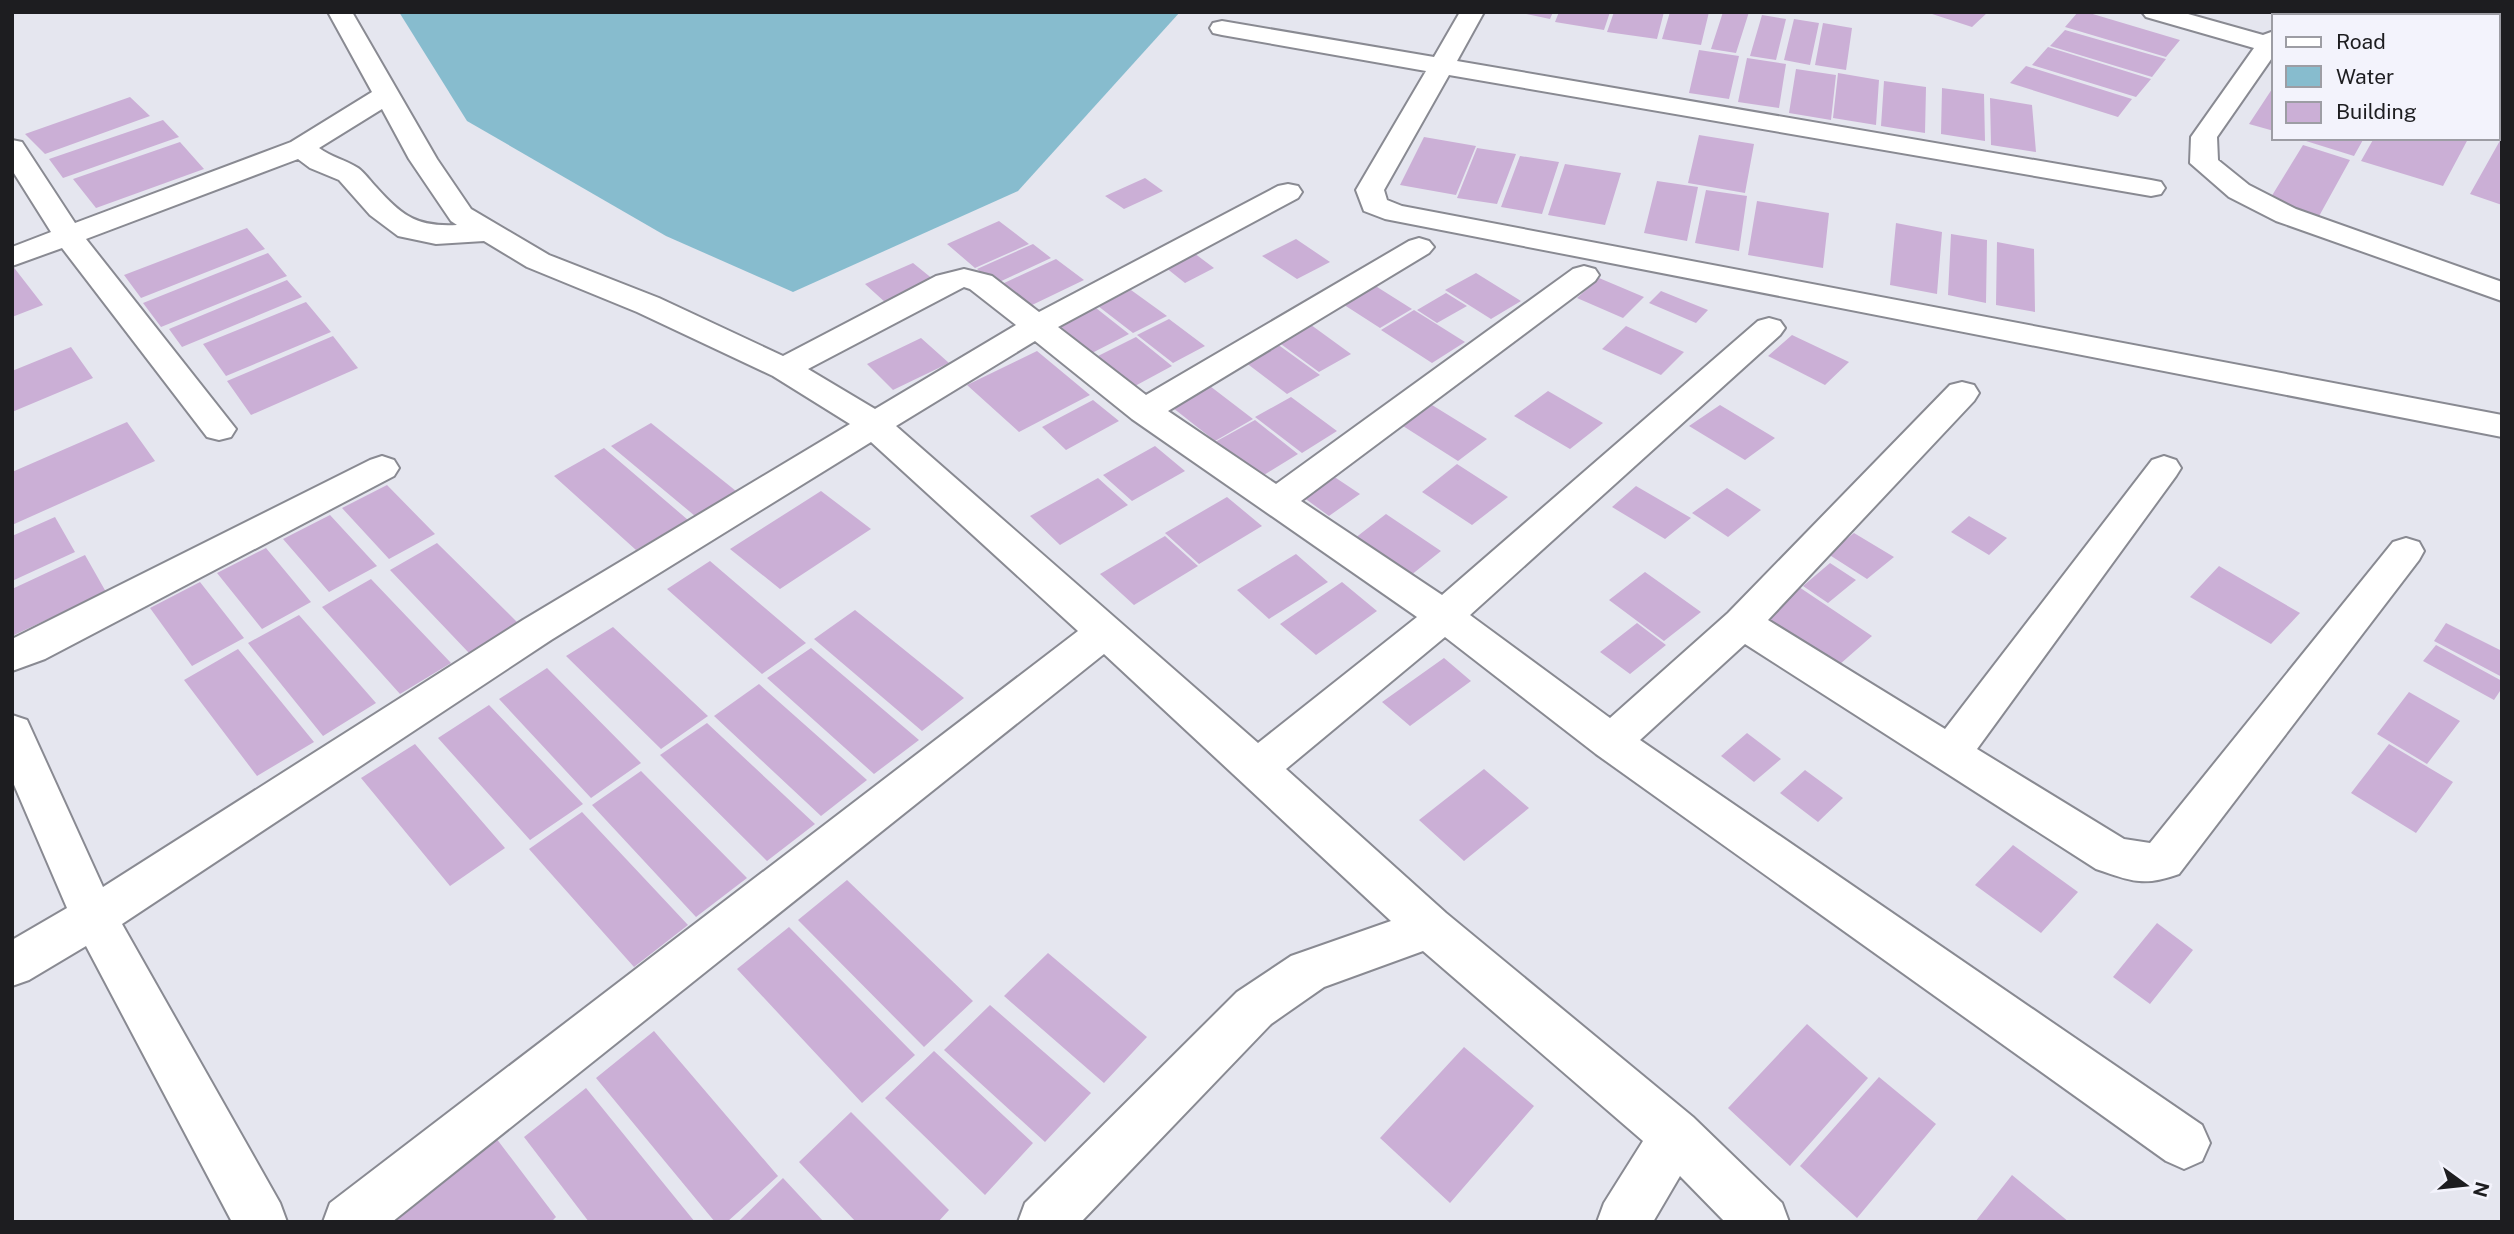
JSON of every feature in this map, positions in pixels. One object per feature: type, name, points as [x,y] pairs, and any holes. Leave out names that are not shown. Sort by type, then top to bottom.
[{"type":"street","points":[[340,12],[423,159],[461,215],[538,261],[648,305],[784,369],[873,425],[1257,768],[1430,928],[1675,1135],[1763,1222]]},
{"type":"street","points":[[1472,12],[1370,190],[1374,205],[1395,213],[1714,276],[2502,426]]},
{"type":"street","points":[[2154,12],[2272,43]]},
{"type":"street","points":[[1222,28],[1441,68],[2151,188]]},
{"type":"street","points":[[2272,44],[2204,137],[2204,163],[2239,191],[2287,215],[2502,292]]},
{"type":"street","points":[[12,257],[301,148],[387,94]]},
{"type":"street","points":[[12,148],[69,237],[219,429]]},
{"type":"street","points":[[301,148],[320,162],[349,174],[380,209],[408,230],[436,235],[489,232]]},
{"type":"street","points":[[12,965],[94,917],[537,630],[873,425],[1037,326],[1288,192]]},
{"type":"street","points":[[1144,411],[1419,247]]},
{"type":"street","points":[[1275,502],[1584,275]]},
{"type":"street","points":[[784,369],[947,282],[964,278],[981,282],[1144,411],[1444,616],[1611,742],[2184,1143]]},
{"type":"street","points":[[1257,768],[1444,616],[1769,328]]},
{"type":"street","points":[[1611,742],[1742,623],[1962,393]]},
{"type":"street","points":[[12,656],[382,468]]},
{"type":"street","points":[[1948,755],[2164,468]]},
{"type":"street","points":[[1742,623],[1948,755],[2112,855],[2144,864],[2163,860],[2406,551]]},
{"type":"street","points":[[349,1222],[1104,632]]},
{"type":"street","points":[[12,732],[94,917],[261,1222]]},
{"type":"street","points":[[1044,1222],[1254,1007],[1308,971],[1430,928]]},
{"type":"street","points":[[1623,1222],[1675,1135]]},
{"type":"water","points":[[399,12],[1180,12],[1018,191],[793,292],[666,236],[467,121]]},
{"type":"building","points":[[1517,12],[1553,12],[1550,19]]},
{"type":"building","points":[[1559,12],[1610,12],[1604,30],[1555,22]]},
{"type":"building","points":[[1614,12],[1664,12],[1657,39],[1607,32]]},
{"type":"building","points":[[1670,12],[1709,12],[1701,45],[1662,39]]},
{"type":"building","points":[[1723,12],[1749,12],[1736,53],[1711,49]]},
{"type":"building","points":[[1926,12],[1988,12],[1972,27]]},
{"type":"building","points":[[2078,12],[2086,12],[2180,40],[2166,57],[2065,27]]},
{"type":"building","points":[[2411,12],[2460,12],[2427,14]]},
{"type":"building","points":[[1762,15],[1786,19],[1776,60],[1750,56]]},
{"type":"building","points":[[1794,19],[1819,23],[1810,65],[1784,60]]},
{"type":"building","points":[[1823,23],[1852,28],[1846,70],[1815,65]]},
{"type":"building","points":[[2065,30],[2166,59],[2152,77],[2050,46]]},
{"type":"building","points":[[2048,47],[2151,79],[2136,97],[2032,65]]},
{"type":"building","points":[[1699,50],[1739,56],[1729,99],[1689,93]]},
{"type":"building","points":[[1747,58],[1786,64],[1779,108],[1738,102]]},
{"type":"building","points":[[2026,66],[2132,99],[2118,117],[2010,83]]},
{"type":"building","points":[[1796,69],[1836,75],[1831,120],[1789,113]]},
{"type":"building","points":[[1838,73],[1879,80],[1876,125],[1833,118]]},
{"type":"building","points":[[1884,81],[1926,87],[1925,133],[1881,126]]},
{"type":"building","points":[[1942,88],[1984,94],[1985,141],[1941,134]]},
{"type":"building","points":[[2272,89],[2272,130],[2249,124]]},
{"type":"building","points":[[130,97],[150,116],[45,154],[25,134]]},
{"type":"building","points":[[1990,98],[2032,105],[2036,152],[1991,145]]},
{"type":"building","points":[[163,120],[179,137],[63,178],[49,159]]},
{"type":"building","points":[[1699,135],[1754,144],[1745,193],[1688,183]]},
{"type":"building","points":[[1424,137],[1476,146],[1456,195],[1400,185]]},
{"type":"building","points":[[2502,137],[2502,205],[2470,194]]},
{"type":"building","points":[[2307,140],[2363,140],[2354,156]]},
{"type":"building","points":[[2373,140],[2467,140],[2443,186],[2361,161]]},
{"type":"building","points":[[180,142],[204,169],[96,208],[73,179]]},
{"type":"building","points":[[2303,145],[2350,160],[2318,218],[2268,202]]},
{"type":"building","points":[[1477,148],[1516,154],[1497,204],[1457,198]]},
{"type":"building","points":[[1520,156],[1559,162],[1542,214],[1501,207]]},
{"type":"building","points":[[1565,164],[1621,173],[1605,225],[1548,215]]},
{"type":"building","points":[[1145,178],[1163,191],[1124,209],[1105,196]]},
{"type":"building","points":[[1657,181],[1698,187],[1687,241],[1644,233]]},
{"type":"building","points":[[1706,190],[1747,196],[1739,251],[1695,243]]},
{"type":"building","points":[[1757,201],[1829,213],[1823,268],[1748,255]]},
{"type":"building","points":[[999,221],[1029,244],[975,268],[947,244]]},
{"type":"building","points":[[1896,223],[1942,232],[1937,294],[1890,285]]},
{"type":"building","points":[[247,228],[265,249],[141,298],[124,275]]},
{"type":"building","points":[[1951,234],[1987,240],[1986,303],[1948,295]]},
{"type":"building","points":[[1296,239],[1330,262],[1297,279],[1262,256]]},
{"type":"building","points":[[1997,242],[2034,249],[2035,312],[1996,305]]},
{"type":"building","points":[[1033,244],[1051,258],[995,284],[977,269]]},
{"type":"building","points":[[268,253],[287,276],[161,327],[143,303]]},
{"type":"building","points":[[1194,253],[1214,268],[1185,283],[1165,267]]},
{"type":"building","points":[[1056,259],[1084,280],[1030,306],[1002,284]]},
{"type":"building","points":[[913,263],[934,280],[886,303],[865,284]]},
{"type":"building","points":[[12,265],[43,305],[12,317]]},
{"type":"building","points":[[1476,273],[1521,301],[1491,319],[1445,290]]},
{"type":"building","points":[[1599,278],[1644,297],[1623,318],[1577,298]]},
{"type":"building","points":[[287,280],[302,297],[182,347],[169,329]]},
{"type":"building","points":[[1366,280],[1412,309],[1380,328],[1335,299]]},
{"type":"building","points":[[1131,290],[1167,316],[1133,333],[1098,306]]},
{"type":"building","points":[[1661,291],[1708,310],[1696,323],[1649,303]]},
{"type":"building","points":[[1446,293],[1467,306],[1437,323],[1417,310]]},
{"type":"building","points":[[306,302],[331,332],[226,376],[203,344]]},
{"type":"building","points":[[1096,308],[1129,334],[1092,353],[1060,326]]},
{"type":"building","points":[[1414,310],[1465,342],[1432,363],[1381,330]]},
{"type":"building","points":[[1169,319],[1205,346],[1173,363],[1137,335]]},
{"type":"building","points":[[1307,322],[1351,354],[1319,372],[1274,339]]},
{"type":"building","points":[[1626,326],[1684,352],[1661,375],[1602,349]]},
{"type":"building","points":[[1792,335],[1849,362],[1825,385],[1768,356]]},
{"type":"building","points":[[333,336],[358,368],[251,415],[227,381]]},
{"type":"building","points":[[1136,337],[1172,366],[1135,386],[1098,356]]},
{"type":"building","points":[[921,338],[949,363],[893,390],[867,364]]},
{"type":"building","points":[[1273,341],[1320,375],[1287,394],[1241,359]]},
{"type":"building","points":[[71,347],[93,378],[12,412],[12,371]]},
{"type":"building","points":[[1037,351],[1090,395],[1019,432],[967,385]]},
{"type":"building","points":[[1206,383],[1253,419],[1215,441],[1168,404]]},
{"type":"building","points":[[1548,391],[1603,423],[1570,449],[1514,416]]},
{"type":"building","points":[[1291,397],[1337,431],[1302,453],[1255,417]]},
{"type":"building","points":[[1093,400],[1119,421],[1066,450],[1042,427]]},
{"type":"building","points":[[1432,405],[1487,439],[1458,461],[1403,426]]},
{"type":"building","points":[[1720,405],[1775,438],[1745,460],[1689,426]]},
{"type":"building","points":[[1255,420],[1298,454],[1259,478],[1215,442]]},
{"type":"building","points":[[127,422],[155,461],[12,525],[12,472]]},
{"type":"building","points":[[651,423],[736,491],[695,516],[611,446]]},
{"type":"building","points":[[1155,446],[1185,471],[1132,501],[1103,475]]},
{"type":"building","points":[[604,448],[688,520],[636,550],[554,476]]},
{"type":"building","points":[[1457,464],[1508,497],[1472,525],[1422,492]]},
{"type":"building","points":[[1333,476],[1360,494],[1329,516],[1303,497]]},
{"type":"building","points":[[1098,478],[1128,505],[1060,545],[1030,516]]},
{"type":"building","points":[[387,485],[435,534],[389,559],[342,508]]},
{"type":"building","points":[[1636,486],[1691,518],[1665,539],[1612,507]]},
{"type":"building","points":[[1727,488],[1761,510],[1728,537],[1692,513]]},
{"type":"building","points":[[821,491],[871,529],[780,589],[730,549]]},
{"type":"building","points":[[1227,497],[1262,526],[1199,564],[1165,533]]},
{"type":"building","points":[[1386,514],[1441,551],[1405,580],[1350,542]]},
{"type":"building","points":[[330,515],[377,566],[329,592],[283,539]]},
{"type":"building","points":[[1969,516],[2007,538],[1989,555],[1951,532]]},
{"type":"building","points":[[55,517],[75,552],[12,581],[12,536]]},
{"type":"building","points":[[1854,533],[1894,557],[1867,579],[1828,554]]},
{"type":"building","points":[[1165,536],[1198,566],[1134,605],[1100,574]]},
{"type":"building","points":[[437,543],[518,623],[469,653],[390,570]]},
{"type":"building","points":[[266,548],[311,602],[262,629],[217,573]]},
{"type":"building","points":[[1296,554],[1328,582],[1269,619],[1237,590]]},
{"type":"building","points":[[85,555],[106,592],[12,636],[12,589]]},
{"type":"building","points":[[710,561],[806,643],[762,674],[667,589]]},
{"type":"building","points":[[1830,563],[1856,580],[1828,603],[1803,586]]},
{"type":"building","points":[[2219,566],[2300,613],[2271,644],[2190,597]]},
{"type":"building","points":[[1645,572],[1701,612],[1664,641],[1609,600]]},
{"type":"building","points":[[371,579],[451,663],[400,694],[322,607]]},
{"type":"building","points":[[200,582],[244,638],[192,666],[150,608]]},
{"type":"building","points":[[1342,582],[1377,611],[1316,655],[1280,624]]},
{"type":"building","points":[[1799,587],[1872,636],[1831,672],[1759,621]]},
{"type":"building","points":[[855,610],[964,698],[922,731],[814,639]]},
{"type":"building","points":[[299,615],[376,703],[323,736],[248,643]]},
{"type":"building","points":[[1637,623],[1666,645],[1630,674],[1600,652]]},
{"type":"building","points":[[2446,623],[2502,651],[2502,677],[2434,641]]},
{"type":"building","points":[[613,627],[708,716],[661,749],[566,656]]},
{"type":"building","points":[[2436,645],[2502,681],[2502,688],[2494,700],[2423,661]]},
{"type":"building","points":[[811,648],[919,740],[874,774],[767,678]]},
{"type":"building","points":[[238,649],[314,742],[257,776],[184,680]]},
{"type":"building","points":[[1444,658],[1471,681],[1410,726],[1382,702]]},
{"type":"building","points":[[547,668],[641,763],[591,798],[499,699]]},
{"type":"building","points":[[759,684],[867,780],[821,816],[714,716]]},
{"type":"building","points":[[2409,692],[2460,721],[2427,764],[2377,734]]},
{"type":"building","points":[[489,705],[583,804],[530,840],[438,738]]},
{"type":"building","points":[[707,723],[815,824],[767,861],[660,755]]},
{"type":"building","points":[[1747,733],[1781,759],[1754,782],[1721,756]]},
{"type":"building","points":[[415,744],[505,848],[450,886],[361,778]]},
{"type":"building","points":[[2389,744],[2453,782],[2416,833],[2351,793]]},
{"type":"building","points":[[1484,769],[1529,808],[1464,861],[1419,820]]},
{"type":"building","points":[[1805,770],[1843,798],[1818,822],[1780,793]]},
{"type":"building","points":[[641,771],[747,878],[696,917],[592,805]]},
{"type":"building","points":[[582,812],[688,925],[634,967],[529,849]]},
{"type":"building","points":[[2013,845],[2078,892],[2041,933],[1975,885]]},
{"type":"building","points":[[847,880],[973,1001],[924,1047],[798,920]]},
{"type":"building","points":[[2157,923],[2193,950],[2150,1004],[2113,977]]},
{"type":"building","points":[[789,927],[915,1055],[862,1103],[737,969]]},
{"type":"building","points":[[1048,953],[1147,1037],[1104,1083],[1004,996]]},
{"type":"building","points":[[990,1005],[1091,1093],[1045,1142],[944,1050]]},
{"type":"building","points":[[1807,1024],[1868,1078],[1790,1166],[1728,1108]]},
{"type":"building","points":[[654,1031],[778,1176],[727,1222],[715,1222],[596,1078]]},
{"type":"building","points":[[1464,1047],[1534,1106],[1450,1203],[1380,1138]]},
{"type":"building","points":[[934,1051],[1033,1143],[985,1195],[885,1098]]},
{"type":"building","points":[[1879,1077],[1936,1124],[1857,1218],[1800,1166]]},
{"type":"building","points":[[586,1088],[695,1222],[589,1222],[524,1137]]},
{"type":"building","points":[[851,1112],[949,1210],[938,1222],[856,1222],[799,1162]]},
{"type":"building","points":[[496,1138],[556,1217],[551,1222],[392,1222]]},
{"type":"building","points":[[2012,1175],[2069,1222],[1975,1222]]},
{"type":"building","points":[[783,1178],[824,1222],[738,1222]]}]
